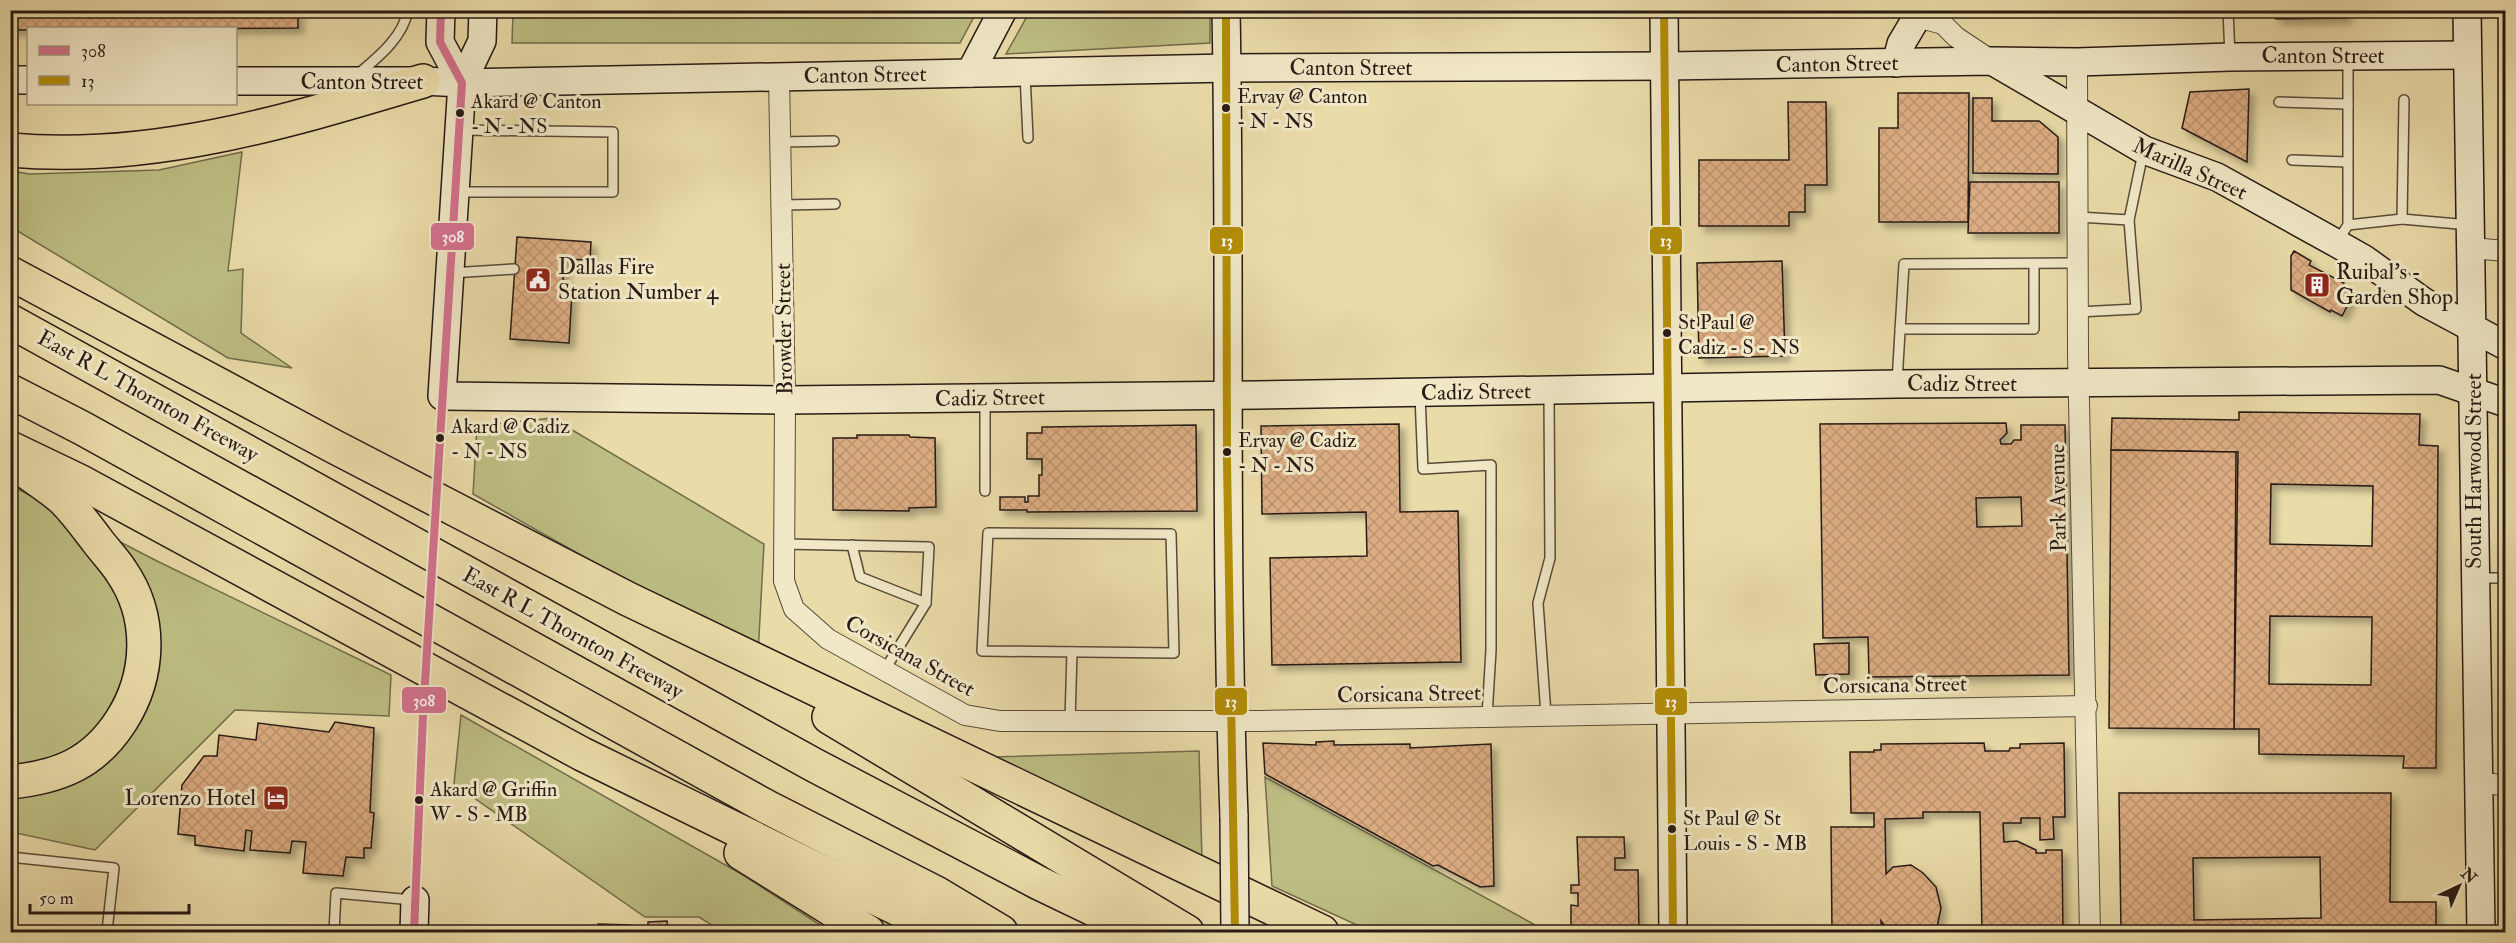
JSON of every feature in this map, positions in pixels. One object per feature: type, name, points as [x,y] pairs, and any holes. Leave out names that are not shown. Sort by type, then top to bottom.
[{"type":"highway","points":[[10,150],[39,153],[136,150],[219,136],[301,118],[423,81]]},
{"type":"highway","points":[[10,273],[333,446],[628,599],[1322,933]]},
{"type":"highway","name":"East R L Thornton Freeway","points":[[10,321],[814,765],[1039,883],[1141,933]]},
{"type":"highway","points":[[10,391],[92,434],[757,802],[936,893],[1001,933]]},
{"type":"highway","points":[[10,448],[81,482],[582,754],[945,933]]},
{"type":"highway","points":[[10,460],[64,501],[123,573],[139,609],[145,640],[143,674],[132,705],[108,742],[85,761],[58,773],[10,782]]},
{"type":"highway","points":[[628,599],[910,765],[1187,933]]},
{"type":"highway","points":[[582,754],[868,933]]},
{"type":"main road","points":[[441,10],[440,42],[462,83]]},
{"type":"main road","points":[[450,273],[462,83],[482,41],[483,10]]},
{"type":"main road","points":[[970,73],[1003,10]]},
{"type":"main road","points":[[1226,10],[1229,68],[1227,396],[1230,721],[1235,933]]},
{"type":"main road","points":[[1664,10],[1674,933]]},
{"type":"main road","name":"South Harwood Street","points":[[2467,13],[2481,933]]},
{"type":"main road","points":[[1896,63],[1911,14]]},
{"type":"main road","name":"Canton Street","points":[[237,81],[462,83],[1229,68],[2077,62],[2230,57],[2467,55]]},
{"type":"main road","name":"Marilla Street","points":[[1992,61],[2144,150],[2217,177],[2342,234],[2364,259],[2424,302],[2505,346]]},
{"type":"main road","points":[[10,80],[27,80]]},
{"type":"main road","name":"Cadiz Street","points":[[450,273],[442,396],[785,400],[1227,396],[1897,384],[2439,380],[2505,403]]},
{"type":"main road","points":[[414,933],[415,900]]},
{"type":"street","name":"Marilla Street","points":[[1911,14],[1946,17],[1956,37],[1992,61]]},
{"type":"street","name":"Park Avenue","points":[[2077,62],[2079,384],[2090,933]]},
{"type":"street","name":"Browder Street","points":[[779,77],[785,400],[784,581]]},
{"type":"street","points":[[2471,237],[2505,250]]},
{"type":"street","name":"Corsicana Street","points":[[784,581],[794,609],[828,639],[972,717],[1000,721],[1230,721],[2087,706]]},
{"type":"street","points":[[2478,783],[2505,785]]},
{"type":"lane","points":[[348,82],[377,59],[394,40],[408,10]]},
{"type":"lane","points":[[2228,10],[2230,57]]},
{"type":"lane","points":[[2467,13],[2497,10]]},
{"type":"lane","points":[[2348,55],[2347,162],[2342,234],[2402,219],[2471,237]]},
{"type":"lane","points":[[1025,72],[1028,138]]},
{"type":"lane","points":[[2402,219],[2404,100]]},
{"type":"lane","points":[[2279,102],[2348,104]]},
{"type":"lane","points":[[455,192],[613,192],[612,132],[459,130]]},
{"type":"lane","points":[[780,142],[834,141]]},
{"type":"lane","points":[[2078,312],[2136,309],[2129,220],[2144,150]]},
{"type":"lane","points":[[2292,160],[2347,162]]},
{"type":"lane","points":[[782,205],[835,204]]},
{"type":"lane","points":[[2078,217],[2129,220]]},
{"type":"lane","points":[[1897,384],[1904,264],[2078,263]]},
{"type":"lane","points":[[1900,329],[2034,329],[2034,264]]},
{"type":"lane","points":[[450,273],[514,269]]},
{"type":"lane","points":[[1546,715],[1538,603],[1550,558],[1549,391]]},
{"type":"lane","points":[[1420,393],[1423,470],[1491,465],[1491,650],[1487,716]]},
{"type":"lane","points":[[985,398],[985,491]]},
{"type":"lane","points":[[988,533],[1171,534],[1174,653],[1072,652],[982,651],[988,533]]},
{"type":"lane","points":[[784,544],[929,547],[926,603],[884,671]]},
{"type":"lane","points":[[852,545],[860,578],[926,603]]},
{"type":"lane","points":[[2475,578],[2505,578]]},
{"type":"lane","points":[[1070,721],[1072,652]]},
{"type":"lane","points":[[10,857],[114,868],[106,931]]},
{"type":"lane","points":[[334,933],[336,893],[415,900]]},
{"type":"green space","points":[[513,10],[977,11],[960,43],[512,43]]},
{"type":"green space","points":[[1030,11],[1210,11],[1210,43],[1006,54]]},
{"type":"green space","points":[[242,152],[228,271],[243,269],[241,333],[292,368],[228,358],[11,227],[11,171],[30,174],[159,170]]},
{"type":"green space","points":[[552,418],[764,544],[758,655],[473,494],[477,426]]},
{"type":"green space","points":[[10,485],[155,560],[391,675],[389,716],[235,710],[95,850],[11,832]]},
{"type":"green space","points":[[461,715],[743,875],[831,932],[723,932],[699,917],[645,917],[454,784]]},
{"type":"green space","points":[[1199,751],[1202,860],[991,757]]},
{"type":"green space","points":[[1265,777],[1548,932],[1372,932],[1272,886]]},
{"type":"building","points":[[10,10],[298,10],[298,28],[27,27],[27,30],[10,30]]},
{"type":"building","points":[[2276,10],[2346,10],[2346,18],[2276,19]]},
{"type":"building","points":[[2249,89],[2247,162],[2182,128],[2190,92]]},
{"type":"building","points":[[1898,93],[1969,93],[1968,222],[1879,222],[1879,128],[1898,128]]},
{"type":"building","points":[[1973,98],[1992,98],[1992,121],[2039,121],[2058,137],[2058,174],[1973,173]]},
{"type":"building","points":[[1788,102],[1826,102],[1827,185],[1805,185],[1805,212],[1789,212],[1789,226],[1699,226],[1699,160],[1789,160]]},
{"type":"building","points":[[1970,182],[2059,182],[2059,233],[1968,233]]},
{"type":"building","name":"Dallas Fire Station Number 4","points":[[517,237],[591,242],[590,260],[565,259],[562,291],[572,292],[569,343],[510,339]]},
{"type":"building","name":"Ruibal's - Garden Shop","points":[[2294,251],[2311,261],[2309,265],[2344,283],[2342,288],[2354,293],[2342,316],[2331,310],[2330,312],[2291,290],[2291,256]]},
{"type":"building","points":[[1782,261],[1785,356],[1699,358],[1697,263]]},
{"type":"building","points":[[2239,412],[2420,414],[2419,445],[2438,446],[2436,768],[2403,768],[2404,756],[2259,754],[2259,729],[2234,729],[2238,452],[2111,450],[2112,418],[2239,420]],"holes":[[[2271,484],[2373,486],[2372,546],[2270,544]],[[2270,616],[2372,617],[2371,685],[2269,684]]]},
{"type":"building","points":[[2006,423],[2007,433],[2000,440],[2001,444],[2011,444],[2014,440],[2021,440],[2021,425],[2065,425],[2069,675],[1869,677],[1868,637],[1823,638],[1820,424]],"holes":[[[2021,497],[2022,526],[1977,527],[1976,498]]]},
{"type":"building","points":[[1399,424],[1400,512],[1458,511],[1461,662],[1272,665],[1270,558],[1367,556],[1366,512],[1262,514],[1261,426]]},
{"type":"building","points":[[1196,425],[1197,511],[1027,512],[1027,510],[1000,510],[1000,497],[1025,497],[1025,502],[1028,502],[1028,496],[1039,496],[1042,459],[1027,459],[1027,433],[1042,433],[1042,427]]},
{"type":"building","points":[[857,435],[909,435],[910,437],[935,438],[936,507],[909,508],[909,511],[833,510],[833,438],[857,438]]},
{"type":"building","points":[[2111,450],[2236,452],[2234,729],[2109,728]]},
{"type":"building","points":[[1849,643],[1849,674],[1816,675],[1814,644]]},
{"type":"building","name":"Lorenzo Hotel","points":[[335,722],[374,728],[370,812],[374,813],[371,848],[364,848],[364,858],[346,857],[343,876],[303,873],[306,842],[292,841],[290,853],[250,850],[252,831],[246,830],[244,851],[195,845],[195,836],[178,834],[182,785],[204,756],[217,756],[219,735],[256,740],[258,723],[329,732]]},
{"type":"building","points":[[1334,741],[1334,745],[1410,744],[1410,748],[1491,744],[1494,886],[1480,887],[1438,865],[1433,866],[1265,774],[1263,743],[1316,745],[1316,742]]},
{"type":"building","points":[[1984,743],[1985,751],[2009,751],[2010,748],[2020,748],[2020,744],[2064,743],[2065,817],[2053,817],[2054,839],[2040,840],[2040,818],[2021,818],[2021,823],[2003,823],[2004,842],[2017,841],[2036,850],[2036,853],[2046,853],[2046,850],[2062,850],[2063,932],[1982,932],[1980,812],[1923,812],[1923,818],[1885,819],[1886,874],[1893,867],[1911,865],[1923,873],[1936,887],[1941,908],[1936,932],[1889,932],[1881,921],[1882,932],[1832,932],[1831,827],[1874,827],[1874,813],[1851,813],[1850,752],[1874,752],[1874,750],[1881,750],[1881,744]]},
{"type":"building","points":[[2119,793],[2391,793],[2390,902],[2436,902],[2436,932],[2121,932]],"holes":[[[2320,857],[2321,918],[2194,920],[2193,858]]]},
{"type":"building","points":[[1577,837],[1624,837],[1625,858],[1615,858],[1615,870],[1638,870],[1639,932],[1571,932],[1571,905],[1578,906],[1578,893],[1571,893],[1571,885],[1579,885]]},
{"type":"building","points":[[667,921],[668,932],[648,932],[648,922]]},
{"type":"building","points":[[598,924],[630,925],[630,932],[598,932]]},
{"type":"transit line","name":"308","points":[[414,932],[423,715],[462,83],[440,42],[441,10]]},
{"type":"transit line","name":"13","points":[[1226,10],[1227,462],[1235,932]]},
{"type":"transit line","name":"13","points":[[1664,10],[1673,932]]},
{"type":"place","name":"Ervay @ Canton - N - NS","points":[[1226,108]]},
{"type":"place","name":"Akard @ Canton - N - NS","points":[[460,113]]},
{"type":"place","name":"Dallas Fire Station Number 4","points":[[538,280]]},
{"type":"place","name":"Ruibal's - Garden Shop","points":[[2317,285]]},
{"type":"place","name":"St Paul @ Cadiz - S - NS","points":[[1667,333]]},
{"type":"place","name":"Akard @ Cadiz - N - NS","points":[[440,438]]},
{"type":"place","name":"Ervay @ Cadiz - N - NS","points":[[1227,452]]},
{"type":"place","name":"Lorenzo Hotel","points":[[276,798]]},
{"type":"place","name":"Akard @ Griffin W - S - MB","points":[[419,800]]},
{"type":"place","name":"St Paul @ St Louis - S - MB","points":[[1672,829]]}]
